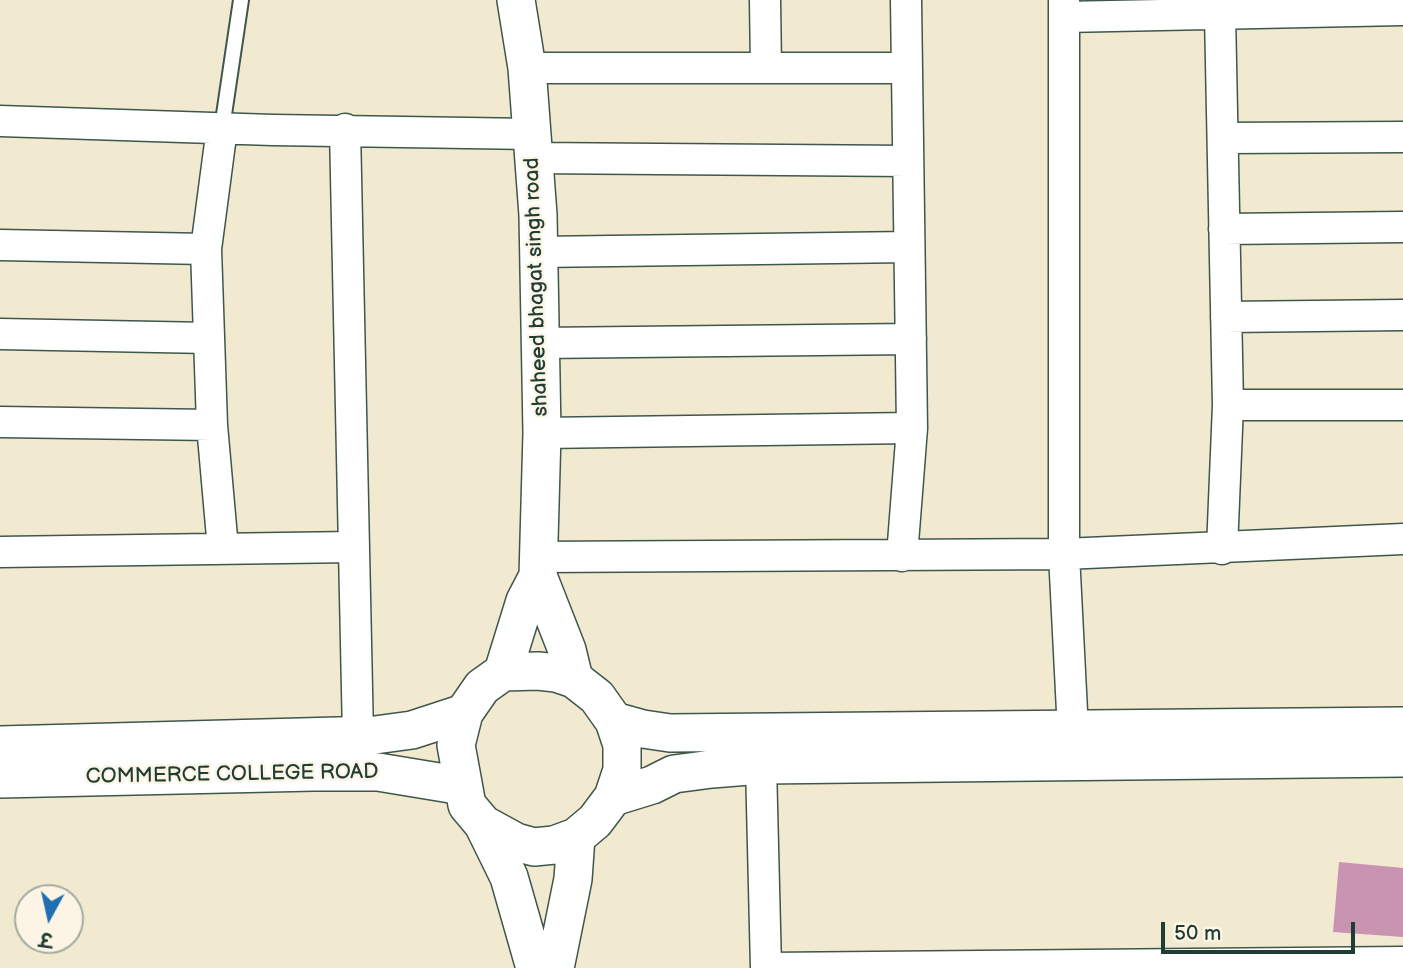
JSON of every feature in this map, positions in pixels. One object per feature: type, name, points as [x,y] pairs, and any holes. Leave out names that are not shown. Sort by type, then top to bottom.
[{"type":"street","name":"shaheed bhagat singh road","points":[[516,0],[527,68],[538,252],[542,433],[538,566]]},
{"type":"street","points":[[765,0],[766,68]]},
{"type":"street","points":[[902,556],[912,428],[906,0]]},
{"type":"street","points":[[1074,745],[1064,554],[1064,8],[1220,14],[1403,10]]},
{"type":"street","points":[[1220,14],[1228,405],[1222,549]]},
{"type":"street","points":[[527,68],[907,68]]},
{"type":"street","points":[[0,121],[345,130],[533,146],[908,161]]},
{"type":"street","points":[[222,128],[206,249],[212,425],[223,549]]},
{"type":"street","points":[[345,130],[358,736]]},
{"type":"street","points":[[1223,138],[1403,137]]},
{"type":"street","points":[[1224,229],[1403,227]]},
{"type":"street","points":[[0,245],[206,249]]},
{"type":"street","points":[[538,252],[909,247]]},
{"type":"street","points":[[1226,317],[1403,315]]},
{"type":"street","points":[[0,334],[209,338]]},
{"type":"street","points":[[540,343],[911,339]]},
{"type":"street","points":[[1228,405],[1403,405]]},
{"type":"street","points":[[0,422],[212,425]]},
{"type":"street","points":[[542,433],[912,428]]},
{"type":"street","points":[[538,566],[1064,554],[1403,539]]},
{"type":"street","points":[[0,552],[354,547]]},
{"type":"street","points":[[503,672],[538,566]]},
{"type":"street","points":[[538,566],[567,650],[574,679]]},
{"type":"street","points":[[482,824],[516,842],[534,847],[554,845],[576,837],[595,821],[613,797],[622,770],[622,745],[614,721],[597,697],[574,679],[538,671],[503,672],[482,687],[464,713],[456,745],[467,805],[482,824],[512,885],[535,968]]},
{"type":"street","points":[[0,745],[358,736],[412,730],[464,713]]},
{"type":"street","points":[[614,721],[670,733],[1403,758]]},
{"type":"street","points":[[613,797],[674,775],[712,769],[1403,726]]},
{"type":"street","points":[[761,765],[767,968],[1226,966],[1403,962]]},
{"type":"street","name":"COMMERCE COLLEGE ROAD","points":[[0,779],[378,772],[463,786]]},
{"type":"street","points":[[555,968],[573,879],[576,837]]},
{"type":"lane","points":[[222,128],[240,0]]},
{"type":"building","points":[[1339,862],[1403,868],[1403,937],[1333,932]]}]
